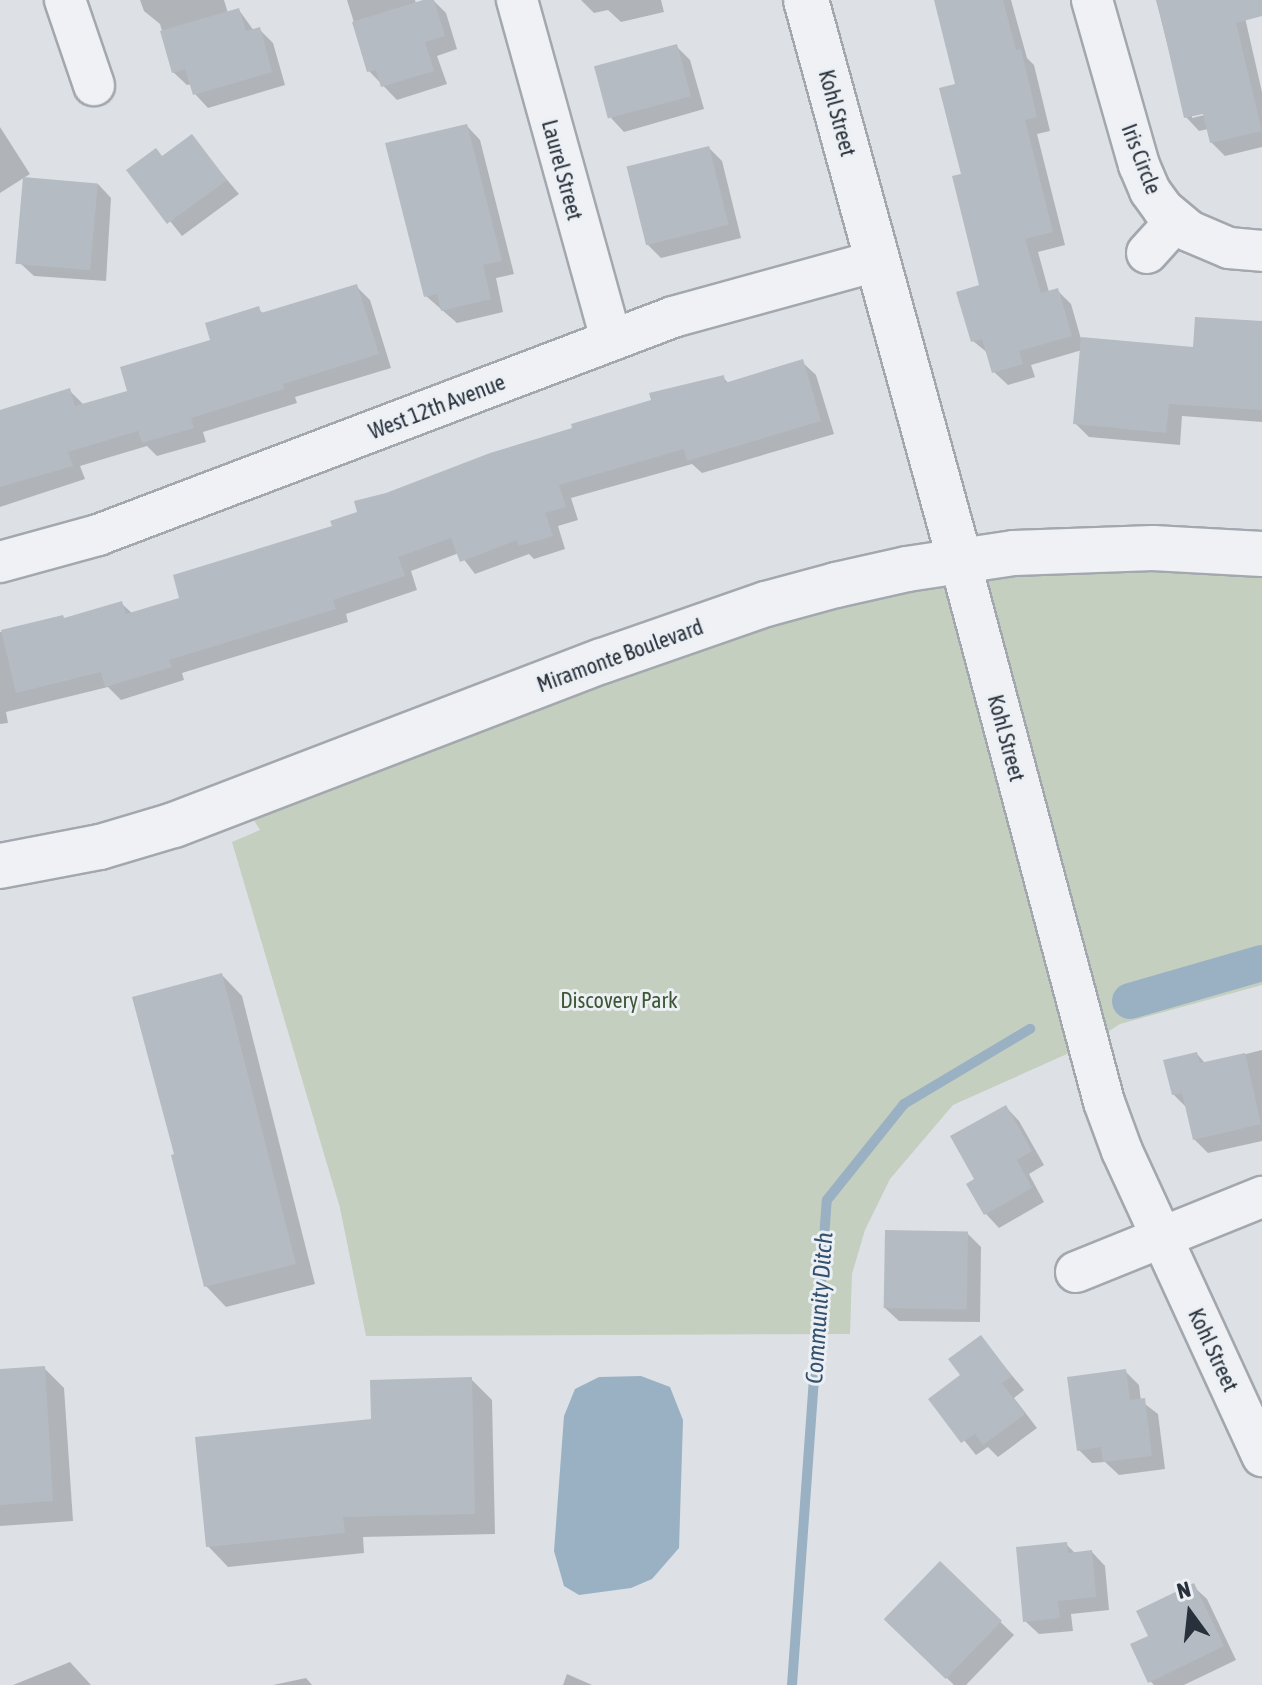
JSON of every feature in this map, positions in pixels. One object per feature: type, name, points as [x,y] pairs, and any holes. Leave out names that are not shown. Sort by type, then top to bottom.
[{"type":"street","points":[[65,0],[94,85]]},
{"type":"street","name":"Laurel Street","points":[[517,0],[611,340]]},
{"type":"street","name":"Kohl Street","points":[[806,0],[960,561],[1087,1045],[1122,1151],[1262,1456]]},
{"type":"street","name":"Iris Circle","points":[[1092,0],[1139,165],[1150,191],[1176,221],[1209,242],[1262,251]]},
{"type":"street","points":[[1147,253],[1176,221]]},
{"type":"street","name":"West 12th Avenue","points":[[0,562],[98,535],[673,317],[877,261]]},
{"type":"street","name":"Miramonte Boulevard","points":[[0,866],[100,847],[198,817],[602,661],[766,604],[836,585],[1014,553],[1153,548],[1262,554]]},
{"type":"street","points":[[1076,1272],[1262,1197]]},
{"type":"green space","name":"Discovery Park","points":[[1262,554],[1262,985],[1120,1024],[1087,1045],[953,1105],[890,1179],[865,1230],[852,1274],[850,1334],[366,1336],[340,1208],[232,842],[260,830],[242,801],[836,585]]},
{"type":"water","points":[[641,1376],[670,1387],[683,1420],[679,1548],[652,1579],[631,1588],[579,1595],[564,1586],[554,1551],[564,1416],[575,1389],[599,1377]]},
{"type":"building","points":[[423,0],[434,0],[445,36],[425,42],[434,71],[381,87],[376,70],[367,72],[352,22]]},
{"type":"building","points":[[934,0],[1003,0],[1016,50],[1021,49],[1037,117],[1025,120],[1053,232],[1025,239],[1041,293],[1058,288],[1072,336],[1019,351],[1023,364],[992,373],[982,339],[971,342],[956,292],[979,285],[952,176],[961,174],[939,88],[955,84]]},
{"type":"building","points":[[1157,0],[1262,0],[1262,16],[1236,23],[1262,131],[1210,143],[1203,114],[1184,118]]},
{"type":"building","points":[[239,8],[246,31],[260,27],[272,72],[193,95],[185,69],[172,73],[160,31]]},
{"type":"building","points":[[677,44],[691,96],[608,118],[594,66]]},
{"type":"building","points":[[467,124],[502,261],[483,265],[491,299],[441,311],[437,294],[424,297],[385,143]]},
{"type":"building","points":[[192,134],[227,180],[167,224],[126,170],[156,148],[162,156]]},
{"type":"building","points":[[709,146],[729,225],[646,245],[627,167]]},
{"type":"building","points":[[23,177],[98,184],[90,270],[15,264]]},
{"type":"building","points":[[357,284],[379,354],[283,384],[284,389],[191,418],[194,428],[142,443],[138,431],[68,452],[73,466],[0,487],[0,410],[70,388],[75,406],[127,391],[120,367],[210,340],[205,323],[259,306],[261,313]]},
{"type":"building","points":[[1195,317],[1262,321],[1262,410],[1169,404],[1166,433],[1073,424],[1081,337],[1193,347]]},
{"type":"building","points":[[803,359],[821,421],[687,461],[684,449],[559,485],[566,507],[545,513],[553,536],[519,546],[517,540],[460,562],[451,538],[398,557],[405,576],[333,600],[336,609],[169,660],[172,667],[105,687],[101,672],[16,693],[1,630],[63,615],[64,618],[122,601],[126,614],[179,598],[173,575],[332,526],[330,521],[357,512],[354,501],[386,493],[490,453],[572,428],[571,424],[651,400],[649,393],[724,375],[725,383]]},
{"type":"building","points":[[222,973],[296,1264],[204,1287],[171,1155],[174,1154],[132,997]]},
{"type":"building","points":[[1197,1052],[1200,1063],[1245,1053],[1261,1124],[1193,1140],[1182,1093],[1172,1095],[1163,1060]]},
{"type":"building","points":[[1006,1105],[1032,1151],[1017,1160],[1032,1188],[984,1215],[966,1184],[974,1179],[950,1136]]},
{"type":"building","points":[[885,1230],[968,1231],[967,1309],[884,1308]]},
{"type":"building","points":[[981,1335],[1012,1376],[1002,1383],[1025,1414],[983,1445],[975,1434],[961,1443],[928,1399],[960,1375],[948,1359]]},
{"type":"building","points":[[45,1366],[53,1501],[0,1505],[0,1369]]},
{"type":"building","points":[[1126,1369],[1130,1400],[1145,1398],[1152,1456],[1103,1462],[1101,1447],[1077,1451],[1067,1377]]},
{"type":"building","points":[[472,1377],[475,1514],[343,1517],[345,1533],[206,1547],[195,1437],[371,1419],[370,1380]]},
{"type":"building","points":[[1067,1542],[1068,1553],[1092,1550],[1096,1597],[1058,1601],[1060,1618],[1023,1622],[1016,1547]]},
{"type":"building","points":[[940,1561],[1002,1621],[946,1679],[884,1619]]},
{"type":"building","points":[[1194,1583],[1224,1646],[1148,1683],[1130,1644],[1148,1636],[1136,1611]]},
{"type":"waterway","name":"Community Ditch","points":[[1130,1001],[1262,963]]},
{"type":"waterway","name":"Community Ditch","points":[[792,1685],[827,1200],[904,1104],[1030,1029]]}]
